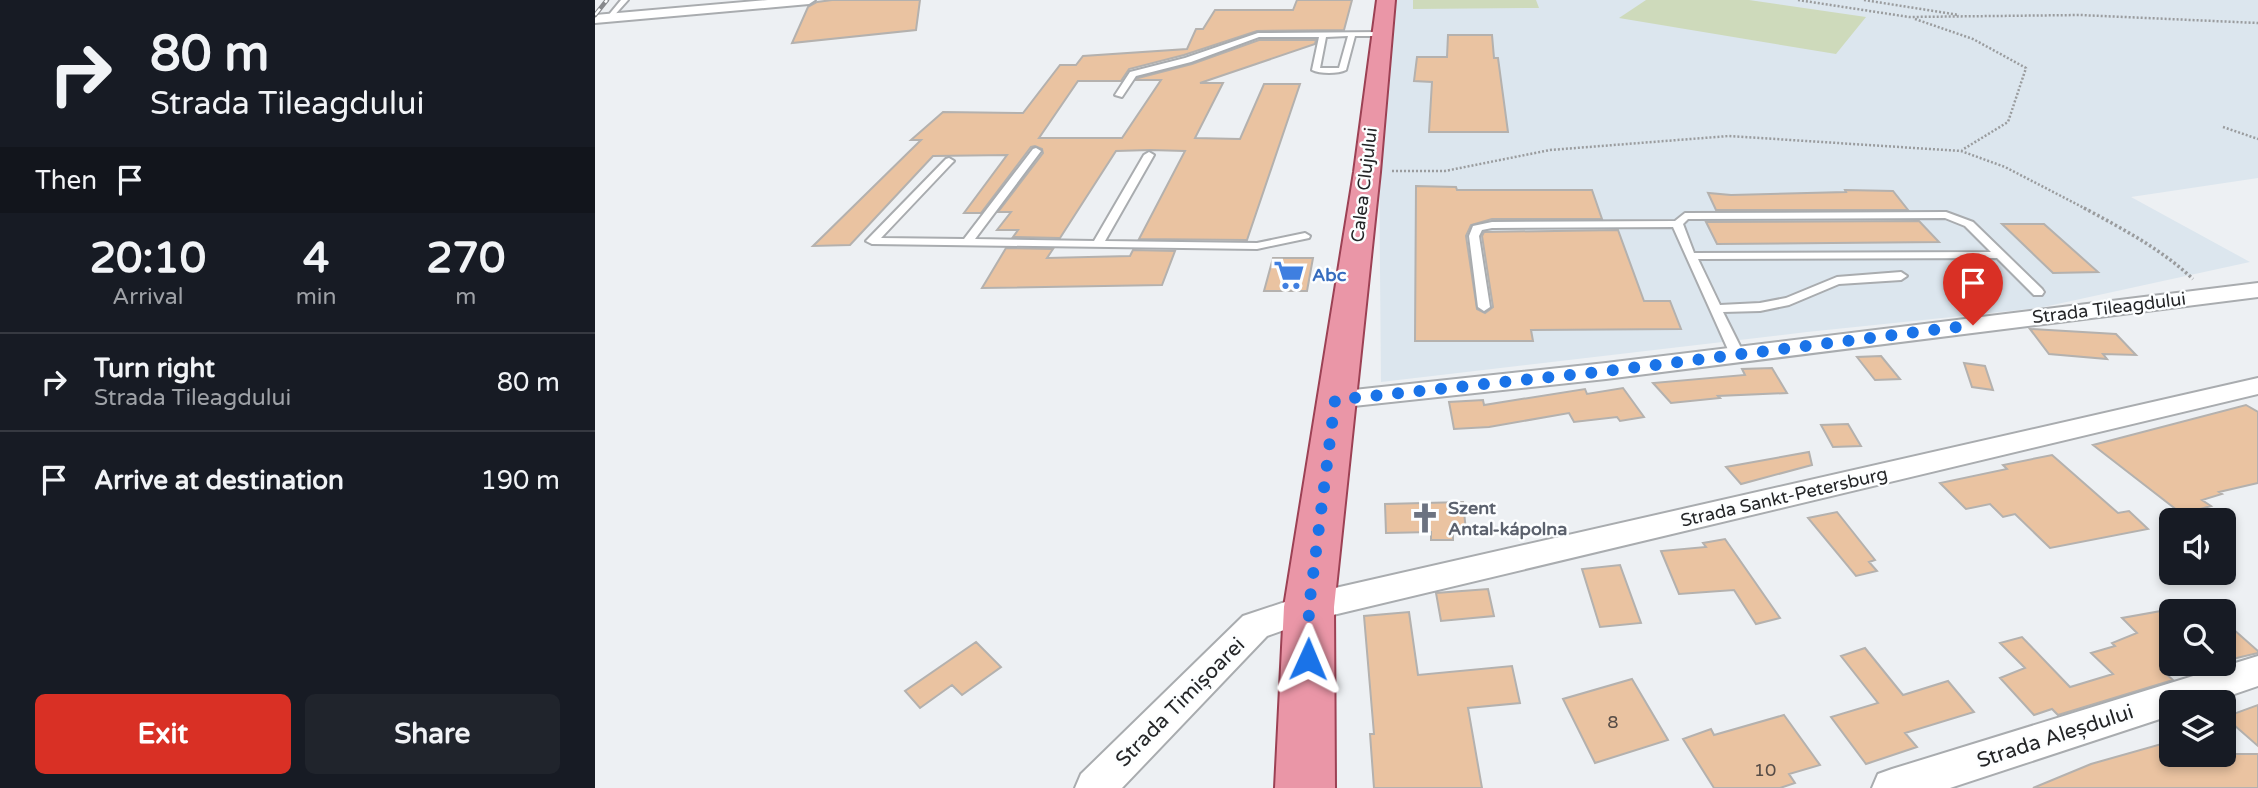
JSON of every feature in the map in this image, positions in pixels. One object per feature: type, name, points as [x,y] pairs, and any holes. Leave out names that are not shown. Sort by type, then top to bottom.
[{"type":"main road","name":"Calea Clujului","points":[[1305,788],[1309,607],[1367,172],[1386,0]]},
{"type":"street","points":[[602,19],[809,0]]},
{"type":"street","name":"Strada Tileagdului","points":[[1335,400],[2258,290]]},
{"type":"street","name":"Strada Sankt-Petersburg","points":[[1309,607],[2258,386]]},
{"type":"street","name":"Strada Timișoarei","points":[[1095,788],[1255,626],[1309,607]]},
{"type":"street","name":"Strada Aleșdului","points":[[1892,788],[2258,671]]},
{"type":"lane","points":[[602,19],[625,0]]},
{"type":"lane","points":[[1119,95],[1133,74],[1188,60],[1258,35],[1383,34]]},
{"type":"lane","points":[[1323,35],[1316,70],[1342,70],[1352,35]]},
{"type":"lane","points":[[967,242],[1035,151]]},
{"type":"lane","points":[[1098,244],[1149,155]]},
{"type":"lane","points":[[949,161],[872,241],[1257,246],[1305,236]]},
{"type":"lane","points":[[1484,307],[1474,236],[1477,228],[1492,225],[1678,224],[1685,216],[1709,214],[1934,213],[1969,224],[2038,292]]},
{"type":"lane","points":[[1678,224],[1737,354]]},
{"type":"lane","points":[[1691,256],[2000,255]]},
{"type":"lane","points":[[1716,309],[1760,307],[1790,301],[1837,281],[1901,276]]},
{"type":"path","points":[[1798,0],[1909,17],[1965,34],[2026,68],[2008,122],[1961,151]]},
{"type":"path","points":[[1864,0],[1970,17]]},
{"type":"path","points":[[1909,17],[2080,15],[2258,23]]},
{"type":"path","points":[[2223,127],[2258,139]]},
{"type":"path","points":[[1367,172],[1445,171],[1550,150],[1729,136],[1961,151],[2005,167],[2132,233],[2174,261],[2210,295]]},
{"type":"shaded area","points":[[1385,0],[2258,0],[2258,178],[2131,197],[2250,262],[2039,308],[1381,382],[1378,45]]},
{"type":"green space","points":[[1413,0],[1536,0],[1539,8],[1413,9]]},
{"type":"green space","points":[[1646,0],[1749,0],[1866,17],[1836,54],[1619,18]]},
{"type":"building","points":[[920,0],[916,30],[792,43],[808,7],[817,2]]},
{"type":"building","points":[[1297,0],[1352,0],[1344,30],[1257,31],[1184,55],[1129,69],[1121,81],[1078,81],[1039,138],[1122,138],[1161,80],[1136,80],[1138,78],[1192,64],[1259,40],[1316,40],[1315,44],[1200,83],[1223,83],[1195,138],[1240,139],[1264,84],[1300,84],[1247,240],[1139,239],[1185,151],[1116,151],[1060,238],[1013,237],[1018,230],[997,230],[1011,212],[998,212],[1043,153],[1042,149],[1035,146],[1031,147],[981,213],[964,213],[1007,155],[933,156],[850,245],[813,246],[921,140],[911,140],[943,112],[1023,113],[1060,65],[1076,65],[1083,56],[1187,49],[1196,29],[1203,29],[1215,10],[1293,10]]},
{"type":"building","points":[[1448,35],[1492,35],[1494,58],[1498,58],[1508,132],[1429,132],[1432,82],[1414,81],[1417,57],[1447,57]]},
{"type":"building","points":[[1416,186],[1456,187],[1457,190],[1592,190],[1602,219],[1492,219],[1471,225],[1466,236],[1477,309],[1485,313],[1493,307],[1482,236],[1484,232],[1618,230],[1644,301],[1670,301],[1681,329],[1531,330],[1533,341],[1415,341]]},
{"type":"building","points":[[1845,190],[1893,191],[1908,210],[1716,210],[1708,193],[1731,195],[1846,192]]},
{"type":"building","points":[[1919,221],[1939,242],[1717,244],[1706,222]]},
{"type":"building","points":[[2002,224],[2044,224],[2098,272],[2053,273]]},
{"type":"building","points":[[1006,248],[1053,249],[1047,258],[1130,256],[1133,250],[1175,251],[1162,285],[982,288]]},
{"type":"building","name":"Abc","points":[[1273,258],[1313,258],[1307,291],[1264,291]]},
{"type":"building","points":[[2030,329],[2116,334],[2136,355],[2103,354],[2107,359],[2049,354]]},
{"type":"building","points":[[1881,356],[1900,379],[1875,380],[1857,357]]},
{"type":"building","points":[[1964,363],[1985,366],[1993,390],[1972,387]]},
{"type":"building","points":[[1772,368],[1787,393],[1718,396],[1720,398],[1671,403],[1653,383],[1745,375],[1742,369]]},
{"type":"building","points":[[1623,388],[1644,417],[1620,421],[1617,417],[1574,422],[1569,413],[1489,427],[1454,429],[1449,402],[1483,400],[1484,405],[1585,389],[1587,394]]},
{"type":"building","points":[[2246,405],[2258,412],[2258,483],[2219,492],[2222,494],[2202,500],[2211,506],[2174,508],[2093,445]]},
{"type":"building","points":[[1848,424],[1861,446],[1833,447],[1821,425]]},
{"type":"building","points":[[1809,452],[1812,465],[1741,484],[1726,467]]},
{"type":"building","points":[[2052,455],[2118,513],[2129,511],[2148,529],[2050,548],[2015,514],[2003,517],[1990,504],[1966,509],[1940,483],[2007,469],[2003,465]]},
{"type":"building","name":"Szent Antal-kápolna","points":[[1463,502],[1466,531],[1453,531],[1453,540],[1431,540],[1431,532],[1386,533],[1385,504]]},
{"type":"building","points":[[1837,512],[1875,560],[1869,562],[1877,571],[1856,576],[1808,518]]},
{"type":"building","points":[[1725,539],[1780,618],[1756,624],[1734,590],[1679,594],[1661,551],[1706,547],[1703,543]]},
{"type":"building","points":[[1620,565],[1641,623],[1600,627],[1582,569]]},
{"type":"building","points":[[1488,589],[1494,616],[1441,621],[1436,593]]},
{"type":"building","points":[[2159,611],[2159,676],[2168,676],[2173,680],[2058,715],[2052,709],[2034,715],[2000,678],[2025,668],[2000,643],[2022,637],[2070,687],[2113,674],[2091,653],[2115,646],[2112,643],[2137,633],[2122,618]]},
{"type":"building","points":[[1409,612],[1418,675],[1512,666],[1520,703],[1468,708],[1482,788],[1374,788],[1370,734],[1374,734],[1364,616]]},
{"type":"building","points":[[2236,632],[2258,651],[2236,658]]},
{"type":"building","points":[[976,642],[1001,667],[962,695],[952,685],[920,708],[905,691]]},
{"type":"building","points":[[1865,648],[1903,695],[1948,681],[1974,712],[1905,733],[1917,747],[1866,764],[1831,717],[1878,703],[1841,656]]},
{"type":"building","points":[[1632,679],[1668,740],[1595,763],[1563,699]]},
{"type":"building","points":[[2258,705],[2258,746],[2236,727],[2236,713]]},
{"type":"building","points":[[1784,715],[1820,765],[1789,774],[1795,783],[1780,788],[1714,788],[1683,739],[1711,729],[1714,735]]},
{"type":"building","points":[[2159,745],[2159,767],[2236,767],[2236,754],[2258,754],[2258,788],[2033,788],[2091,764]]},
{"type":"railway","points":[[595,15],[607,0]]},
{"type":"place","name":"Abc","points":[[1289,275]]},
{"type":"place","name":"Szent Antal-kápolna","points":[[1425,518]]},
{"type":"route","points":[[1308,659],[1309,607],[1335,400],[1607,371],[1973,325]]}]
